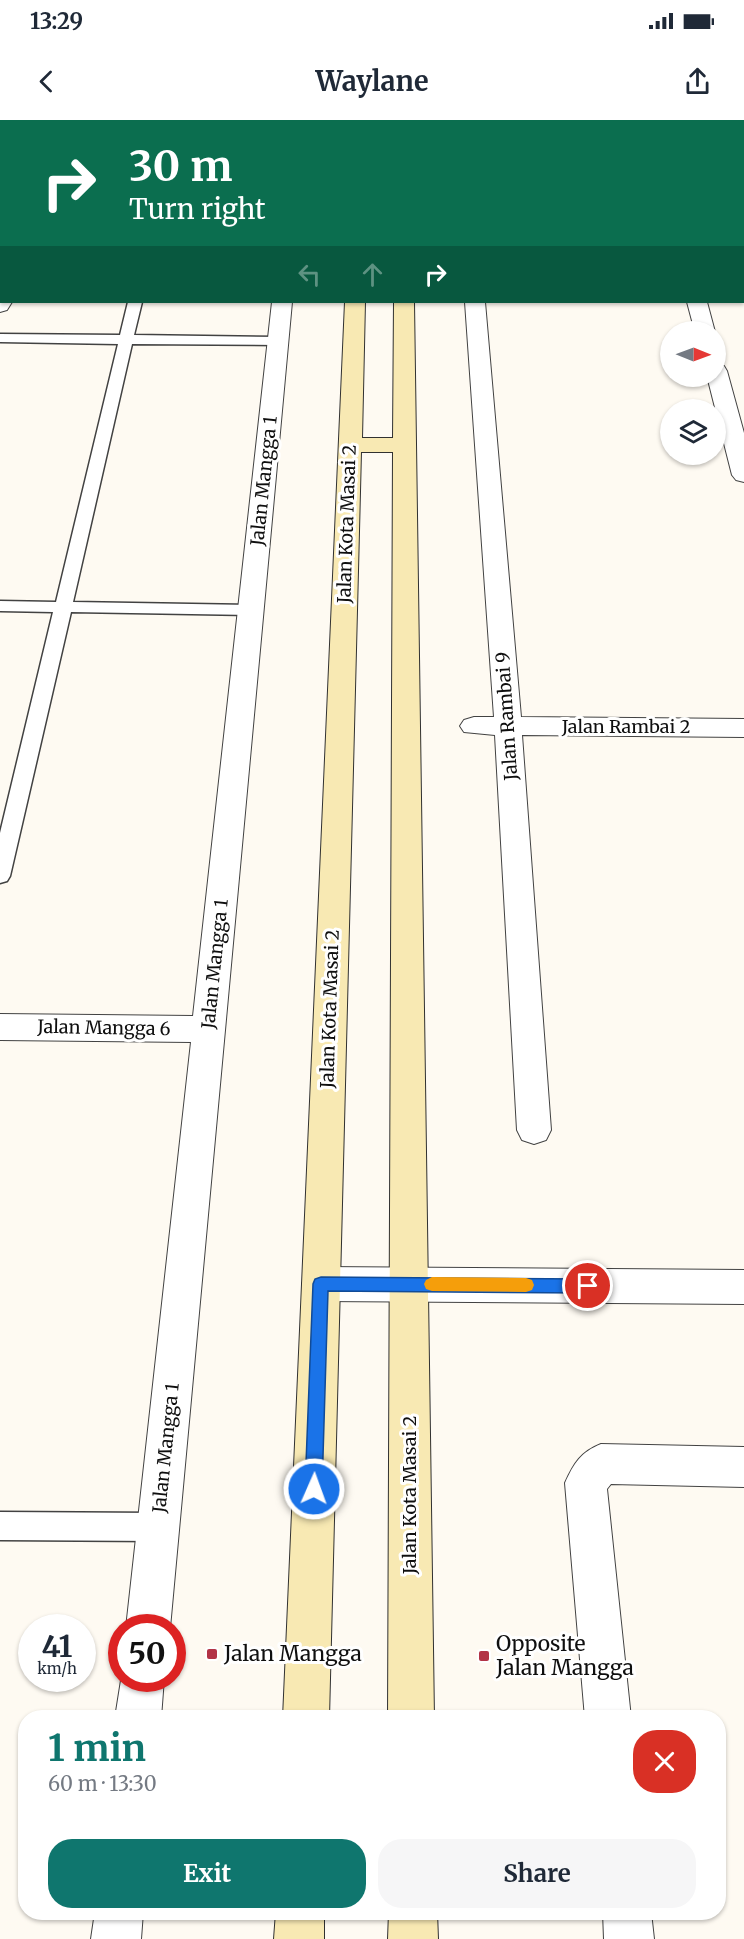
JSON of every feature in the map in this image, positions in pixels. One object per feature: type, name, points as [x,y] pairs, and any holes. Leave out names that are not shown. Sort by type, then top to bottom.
[{"type":"main road","name":"Jalan Kota Masai 2","points":[[306,1710],[355,303]]},
{"type":"main road","name":"Jalan Kota Masai 2","points":[[404,303],[411,1710]]},
{"type":"main road","points":[[350,445],[405,445]]},
{"type":"main road","points":[[299,1939],[300,1920]]},
{"type":"main road","points":[[413,1920],[413,1939]]},
{"type":"street","name":"Jalan Mangga 1","points":[[149,1614],[282,303]]},
{"type":"street","name":"Jalan Rambai 9","points":[[475,303],[508,727],[534,1130]]},
{"type":"street","points":[[697,303],[702,321]]},
{"type":"street","points":[[720,387],[744,475]]},
{"type":"street","name":"Jalan Rambai 2","points":[[474,726],[744,728]]},
{"type":"street","name":"Jalan Mangga 6","points":[[0,1028],[208,1029]]},
{"type":"street","points":[[321,1284],[744,1287]]},
{"type":"street","points":[[607,1710],[586,1483],[601,1464],[744,1467]]},
{"type":"street","points":[[139,1710],[141,1692]]},
{"type":"street","points":[[116,1939],[118,1920]]},
{"type":"street","points":[[628,1920],[629,1939]]},
{"type":"lane","points":[[0,876],[135,303]]},
{"type":"lane","points":[[0,338],[278,341]]},
{"type":"lane","points":[[0,606],[251,610]]},
{"type":"lane","points":[[0,1526],[158,1527]]},
{"type":"slow traffic","points":[[432,1284],[526,1285]]},
{"type":"place","name":"Jalan Mangga","points":[[212,1654]]},
{"type":"place","name":"Opposite Jalan Mangga","points":[[484,1656]]},
{"type":"route","points":[[314,1489],[321,1284],[588,1286]]}]
